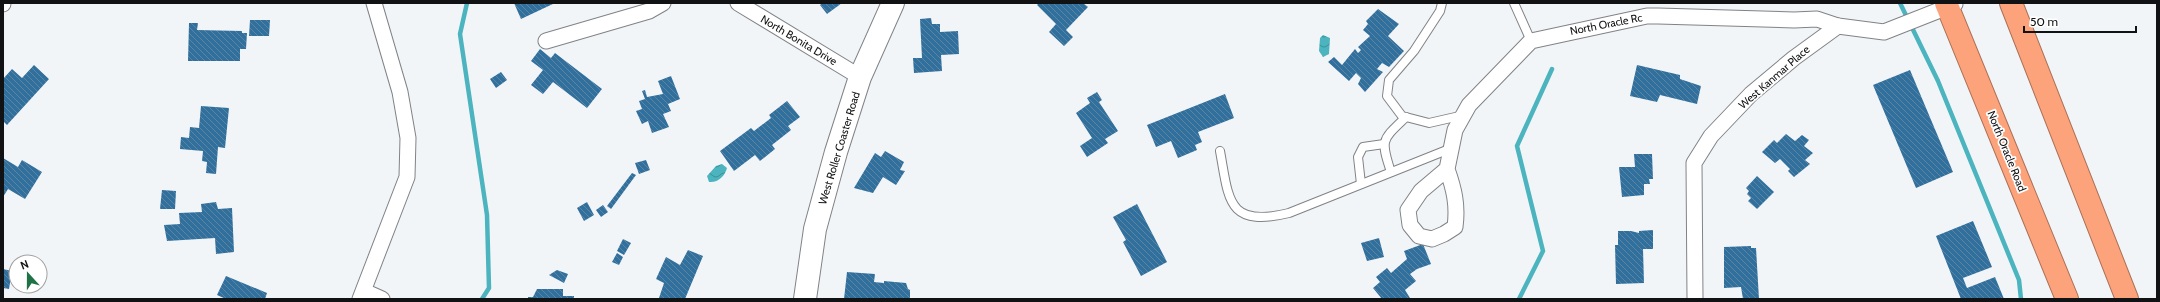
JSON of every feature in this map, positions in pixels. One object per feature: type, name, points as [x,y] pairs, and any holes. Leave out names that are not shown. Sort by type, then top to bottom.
[{"type":"highway","points":[[2011,3],[2127,299]]},
{"type":"highway","name":"North Oracle Road","points":[[1950,4],[2068,299]]},
{"type":"street","points":[[374,3],[400,92],[408,138],[407,177],[362,295],[382,299]]},
{"type":"street","points":[[546,41],[649,11],[663,3]]},
{"type":"street","name":"North Bonita Drive","points":[[738,3],[860,77]]},
{"type":"street","name":"West Roller Coaster Road","points":[[804,299],[815,229],[836,152],[860,77],[893,3]]},
{"type":"street","points":[[1838,26],[1884,32],[1950,4]]},
{"type":"street","name":"North Oracle Rc","points":[[1531,41],[1647,16],[1787,20],[1817,19],[1838,26]]},
{"type":"street","name":"West Kanmar Place","points":[[1695,299],[1694,163],[1711,136],[1751,94],[1794,58],[1838,26]]},
{"type":"street","points":[[1447,169],[1456,130],[1469,105],[1531,41]]},
{"type":"lane","points":[[1442,3],[1440,11],[1414,51],[1389,80],[1387,96],[1402,116],[1429,123],[1464,115]]},
{"type":"lane","points":[[1514,3],[1531,41]]},
{"type":"lane","points":[[1391,172],[1383,150],[1386,136],[1406,117]]},
{"type":"lane","points":[[1361,184],[1358,157],[1362,147],[1384,144]]},
{"type":"lane","points":[[1220,151],[1228,196],[1235,209],[1243,214],[1265,217],[1288,213],[1452,148]]},
{"type":"water","points":[[1323,35],[1330,38],[1329,54],[1323,57],[1319,51],[1320,38]]},
{"type":"water","points":[[722,164],[727,168],[725,174],[718,180],[709,182],[707,176],[716,166]]},
{"type":"building","points":[[514,3],[555,3],[521,19]]},
{"type":"building","points":[[822,3],[842,3],[827,14],[820,5]]},
{"type":"building","points":[[1039,3],[1083,3],[1088,7],[1066,30],[1073,37],[1064,46],[1049,32],[1056,24],[1037,5]]},
{"type":"building","points":[[1378,9],[1399,24],[1388,36],[1404,51],[1389,67],[1382,63],[1377,69],[1383,72],[1365,92],[1358,84],[1361,78],[1356,73],[1349,81],[1328,62],[1334,57],[1342,65],[1355,49],[1358,53],[1361,50],[1358,47],[1370,36],[1363,30],[1368,24],[1366,21]]},
{"type":"building","points":[[931,18],[932,24],[940,24],[940,32],[958,31],[959,54],[941,55],[942,71],[914,73],[913,58],[922,58],[920,19]]},
{"type":"building","points":[[250,20],[270,20],[269,36],[249,36]]},
{"type":"building","points":[[189,23],[198,23],[197,30],[242,31],[242,33],[247,33],[246,49],[240,49],[240,61],[188,61]]},
{"type":"building","points":[[540,49],[551,58],[555,53],[602,89],[587,108],[553,82],[543,94],[531,85],[543,70],[531,61]]},
{"type":"building","points":[[34,65],[49,79],[7,125],[3,121],[3,79],[12,69],[22,78]]},
{"type":"building","points":[[1637,65],[1680,75],[1680,79],[1701,86],[1697,104],[1660,95],[1657,102],[1630,96]]},
{"type":"building","points":[[1910,70],[1953,172],[1916,188],[1873,85]]},
{"type":"building","points":[[501,72],[507,80],[496,88],[490,79]]},
{"type":"building","points":[[671,76],[680,99],[668,104],[671,111],[663,114],[669,127],[652,133],[648,121],[642,124],[636,111],[642,109],[639,101],[645,99],[642,91],[645,90],[647,97],[663,94],[658,81]]},
{"type":"building","points":[[1097,92],[1102,100],[1099,102],[1118,131],[1105,139],[1108,143],[1087,157],[1080,146],[1092,138],[1076,113],[1090,103],[1087,98]]},
{"type":"building","points":[[1225,94],[1234,118],[1198,132],[1202,142],[1195,145],[1197,150],[1178,158],[1171,141],[1156,147],[1147,125]]},
{"type":"building","points":[[787,101],[800,117],[788,126],[791,130],[772,145],[775,149],[760,161],[755,155],[734,171],[720,151],[751,128],[754,131],[771,118],[769,115]]},
{"type":"building","points":[[201,106],[229,108],[225,148],[218,147],[216,174],[206,173],[207,162],[202,161],[203,151],[180,149],[181,137],[189,138],[190,127],[199,128]]},
{"type":"building","points":[[1786,134],[1795,141],[1802,135],[1809,140],[1804,146],[1813,153],[1805,160],[1810,164],[1794,177],[1788,171],[1790,169],[1780,159],[1775,163],[1762,152],[1774,140],[1777,143]]},
{"type":"building","points":[[885,151],[904,162],[900,170],[905,171],[896,185],[883,177],[873,193],[854,188],[875,153],[881,157]]},
{"type":"building","points":[[1634,154],[1652,154],[1653,179],[1649,179],[1650,184],[1644,184],[1644,195],[1622,197],[1619,167],[1635,167]]},
{"type":"building","points":[[3,158],[18,167],[22,160],[42,172],[25,199],[8,189],[3,197]]},
{"type":"building","points":[[646,160],[650,170],[639,174],[635,163]]},
{"type":"building","points":[[632,173],[636,175],[611,209],[607,206]]},
{"type":"building","points":[[1757,176],[1774,192],[1757,209],[1748,201],[1751,198],[1747,194],[1749,191],[1746,188]]},
{"type":"building","points":[[162,190],[176,191],[175,209],[160,209]]},
{"type":"building","points":[[216,202],[218,209],[232,208],[234,252],[216,254],[215,238],[167,241],[164,225],[180,224],[179,213],[202,212],[201,204]]},
{"type":"building","points":[[587,202],[594,215],[584,221],[577,208]]},
{"type":"building","points":[[1137,204],[1167,262],[1141,276],[1123,242],[1126,240],[1113,217]]},
{"type":"building","points":[[603,205],[608,212],[601,217],[596,210]]},
{"type":"building","points":[[1973,221],[1992,267],[1963,278],[1967,288],[1995,277],[2004,299],[1961,299],[1936,236]]},
{"type":"building","points":[[1653,230],[1653,249],[1643,249],[1644,283],[1616,284],[1615,245],[1618,245],[1618,231],[1631,231],[1639,233],[1639,231]]},
{"type":"building","points":[[1379,238],[1384,257],[1367,261],[1361,243]]},
{"type":"building","points":[[623,239],[631,243],[624,255],[617,251]]},
{"type":"building","points":[[1423,244],[1431,264],[1417,269],[1410,274],[1416,281],[1405,290],[1410,298],[1382,299],[1373,288],[1380,282],[1376,277],[1387,268],[1391,273],[1407,259],[1404,251]]},
{"type":"building","points":[[1751,246],[1751,248],[1756,248],[1759,299],[1743,299],[1741,287],[1724,288],[1724,247]]},
{"type":"building","points":[[688,250],[703,256],[685,299],[659,298],[664,283],[656,279],[666,257],[680,265]]},
{"type":"building","points":[[617,253],[623,257],[619,265],[612,262]]},
{"type":"building","points":[[3,269],[8,270],[8,289],[3,288]]},
{"type":"building","points":[[557,270],[568,274],[564,283],[549,275]]},
{"type":"building","points":[[847,272],[875,274],[874,282],[884,283],[884,281],[906,283],[908,289],[910,290],[910,299],[844,299]]},
{"type":"building","points":[[226,276],[267,293],[265,299],[226,299],[217,295]]},
{"type":"building","points":[[537,289],[563,289],[563,296],[574,296],[574,299],[528,299],[528,297],[533,297]]},
{"type":"waterway","points":[[467,3],[460,34],[487,215],[489,288],[482,299]]},
{"type":"waterway","points":[[1900,3],[1938,81],[2019,280],[2021,299]]},
{"type":"waterway","points":[[1519,299],[1543,251],[1517,146],[1552,69]]}]
